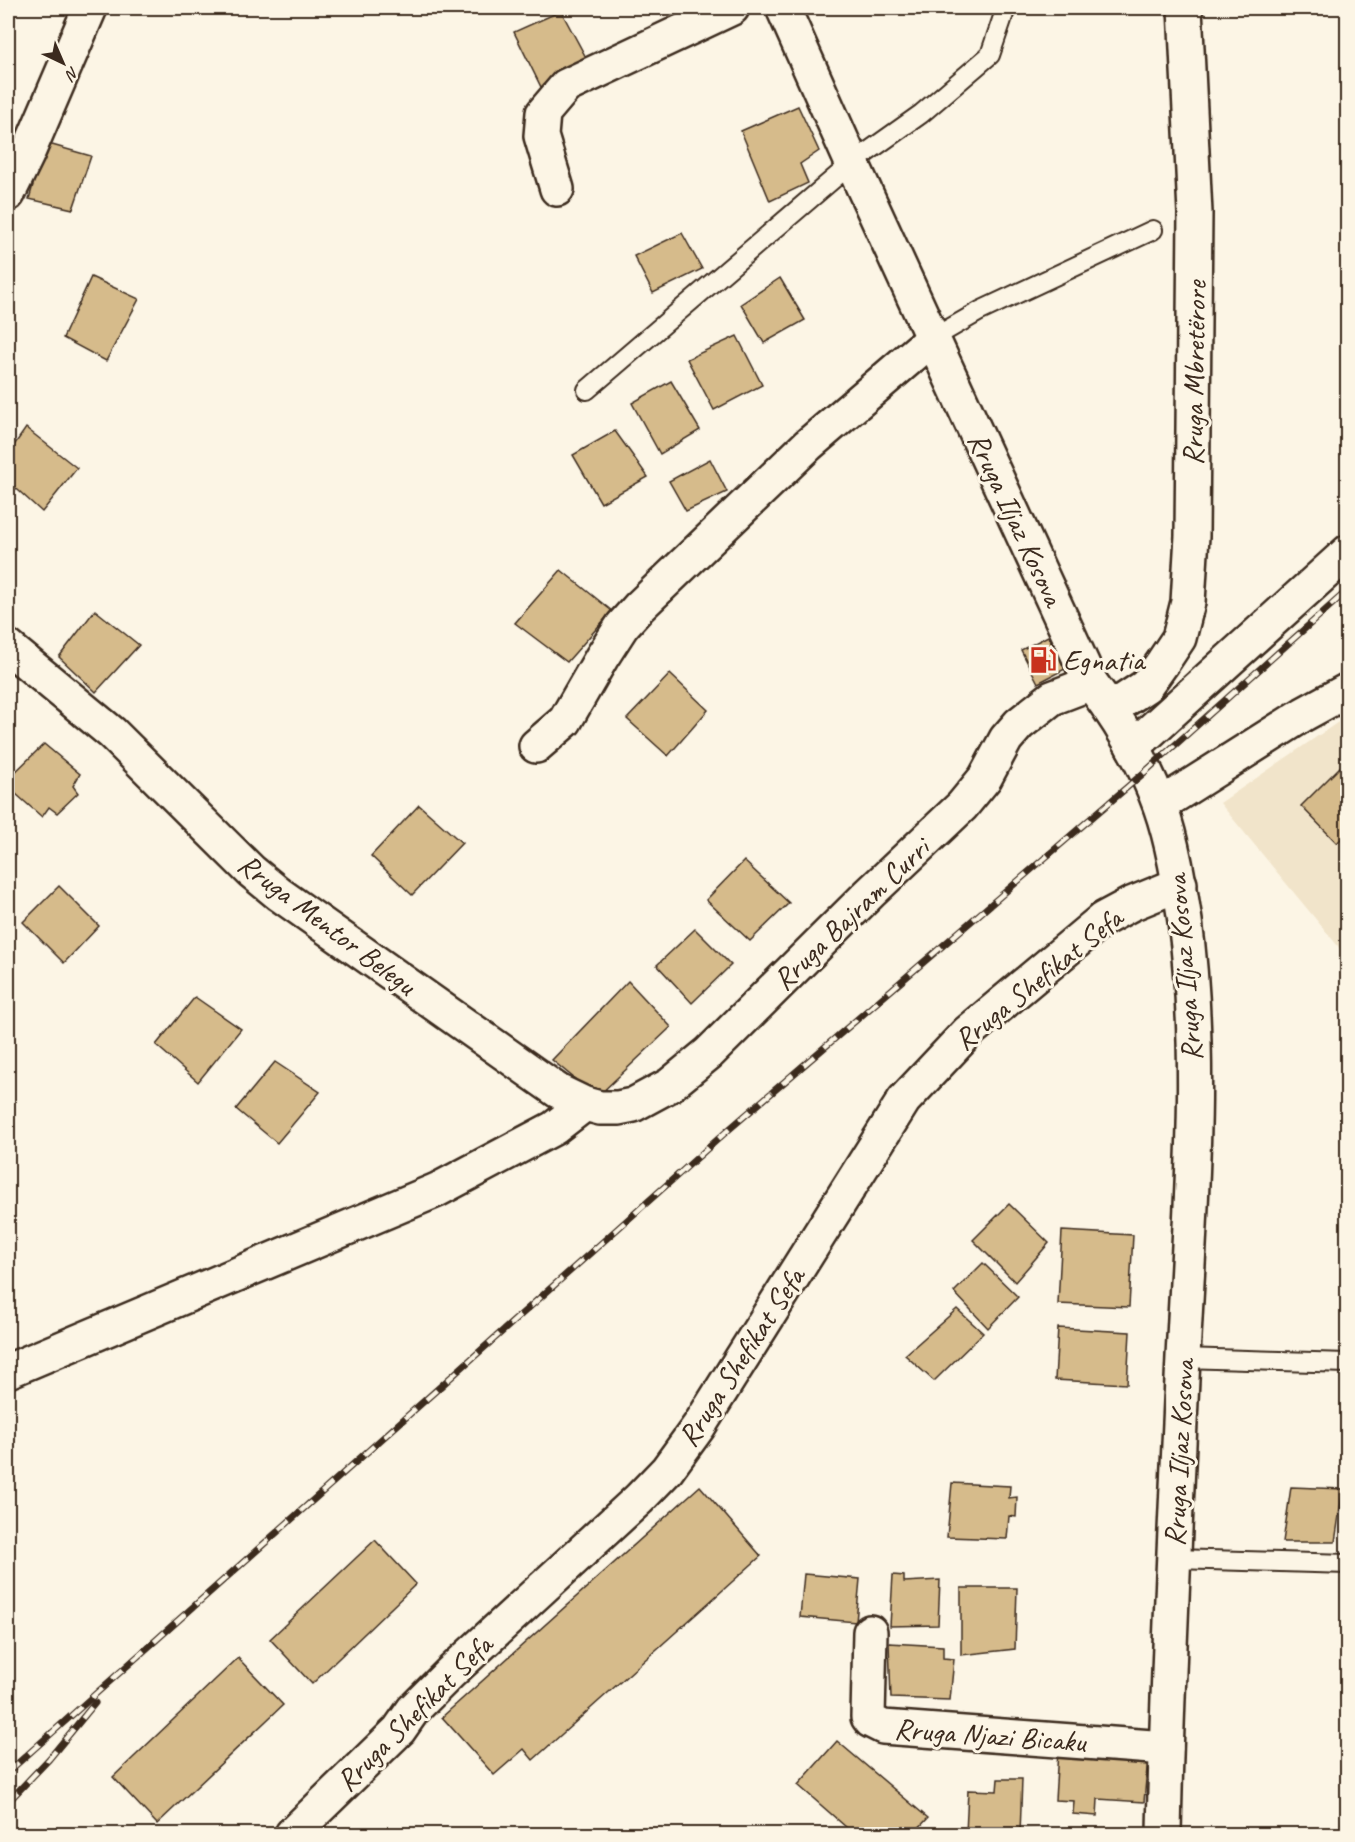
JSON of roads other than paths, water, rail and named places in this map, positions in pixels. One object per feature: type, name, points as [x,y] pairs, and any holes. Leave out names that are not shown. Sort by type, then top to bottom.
[{"type":"street","points":[[8,194],[90,8]]},
{"type":"street","points":[[557,189],[541,136],[543,113],[566,86],[732,8]]},
{"type":"street","name":"Rruga Iljaz Kosova","points":[[783,8],[1091,683],[1111,709],[1146,771],[1171,841],[1180,884],[1191,970],[1195,1095],[1164,1834]]},
{"type":"street","name":"Rruga Mbretërore","points":[[1111,709],[1146,686],[1164,662],[1179,638],[1188,602],[1192,536],[1195,213],[1185,8]]},
{"type":"street","points":[[536,746],[565,721],[622,626],[639,607],[808,445],[933,338]]},
{"type":"street","points":[[1133,747],[1347,552]]},
{"type":"street","name":"Rruga Mentor Belegu","points":[[8,647],[112,733],[251,871],[279,894],[558,1091],[585,1104]]},
{"type":"street","name":"Rruga Bajram Curri","points":[[585,1104],[600,1108],[633,1105],[670,1085],[709,1053],[870,893],[962,806],[980,785],[1006,739],[1019,724],[1052,698],[1091,683]]},
{"type":"street","points":[[1160,806],[1304,714],[1347,690]]},
{"type":"street","name":"Rruga Shefikat Sefa","points":[[292,1834],[399,1730],[413,1710],[450,1673],[639,1499],[667,1470],[699,1426],[904,1100],[936,1065],[968,1033],[1103,919],[1131,904],[1180,884]]},
{"type":"street","points":[[8,1371],[444,1186],[554,1128],[585,1104]]},
{"type":"street","name":"Rruga Njazi Bicaku","points":[[870,1632],[868,1717],[875,1725],[1166,1748]]},
{"type":"lane","points":[[587,390],[852,163],[921,114],[990,55],[1006,8]]},
{"type":"lane","points":[[933,338],[980,310],[1153,230]]},
{"type":"lane","points":[[1183,1358],[1347,1363]]},
{"type":"lane","points":[[1174,1559],[1347,1564]]},
{"type":"railway","points":[[8,1772],[726,1132],[1146,771],[1348,590]]},
{"type":"railway","points":[[8,1802],[49,1759],[95,1703]]},
{"type":"place","name":"Egnatia","points":[[1043,660]]}]
